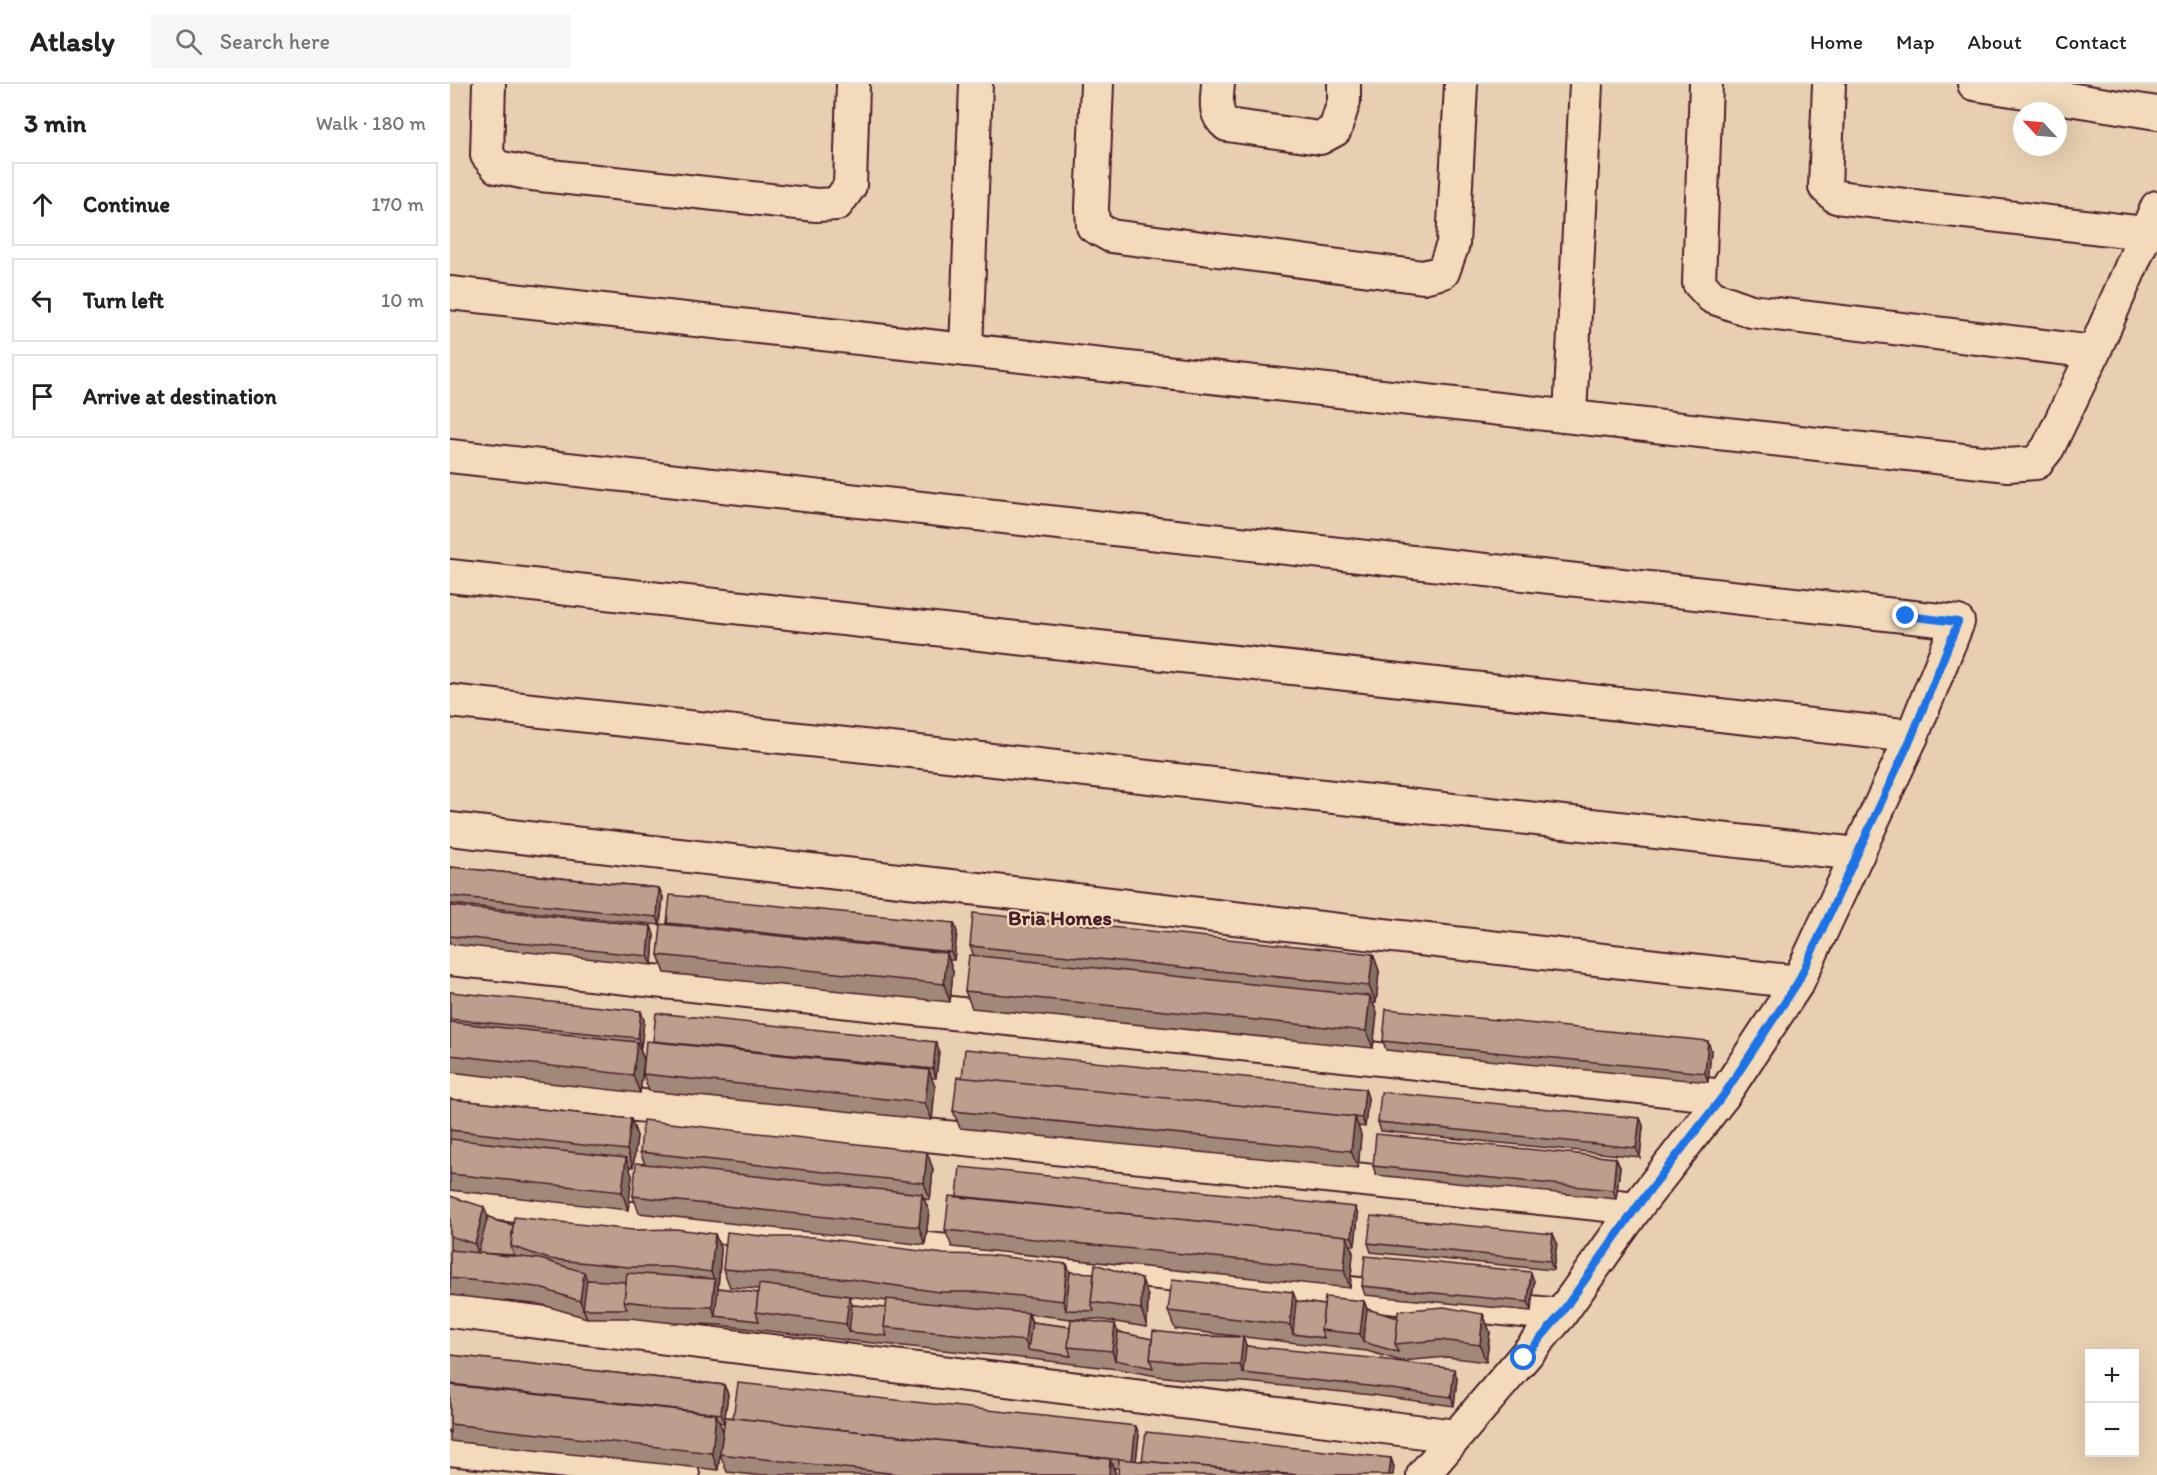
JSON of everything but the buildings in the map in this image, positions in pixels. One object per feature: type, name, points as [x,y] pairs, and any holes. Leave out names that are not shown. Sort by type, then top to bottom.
[{"type":"street","points":[[489,84],[487,155],[497,167],[532,174],[816,205],[837,204],[850,186],[853,84]]},
{"type":"street","points":[[966,350],[976,84]]},
{"type":"street","points":[[1096,84],[1093,226],[1111,236],[1424,277],[1443,272],[1453,244],[1461,84]]},
{"type":"street","points":[[1218,84],[1216,111],[1220,119],[1227,124],[1320,138],[1335,130],[1344,101],[1344,84]]},
{"type":"street","points":[[1570,416],[1586,84]]},
{"type":"street","points":[[1706,84],[1699,283],[1712,297],[1751,311],[2094,352]]},
{"type":"street","points":[[450,293],[2008,465],[2036,463],[2048,448],[2094,352],[2150,220],[1836,197],[1826,186],[1829,84]]},
{"type":"street","points":[[1974,84],[2157,114]]},
{"type":"street","points":[[450,456],[1958,622],[1912,736],[1798,982],[1723,1096],[1636,1208],[1560,1315],[1423,1475]]},
{"type":"street","points":[[450,576],[1912,736]]},
{"type":"street","points":[[450,701],[1858,854]]},
{"type":"street","points":[[450,829],[1798,982]]},
{"type":"street","points":[[450,958],[1723,1096]]},
{"type":"street","points":[[450,1086],[1636,1208]]},
{"type":"street","points":[[450,1199],[1560,1315]]},
{"type":"street","points":[[450,1311],[1456,1436]]},
{"type":"street","points":[[450,1449],[683,1475]]},
{"type":"district","name":"Bria Homes","points":[[1060,918]]},
{"type":"route","points":[[1524,1358],[1560,1315],[1636,1208],[1723,1096],[1798,982],[1912,736],[1958,622],[1906,616]]}]
